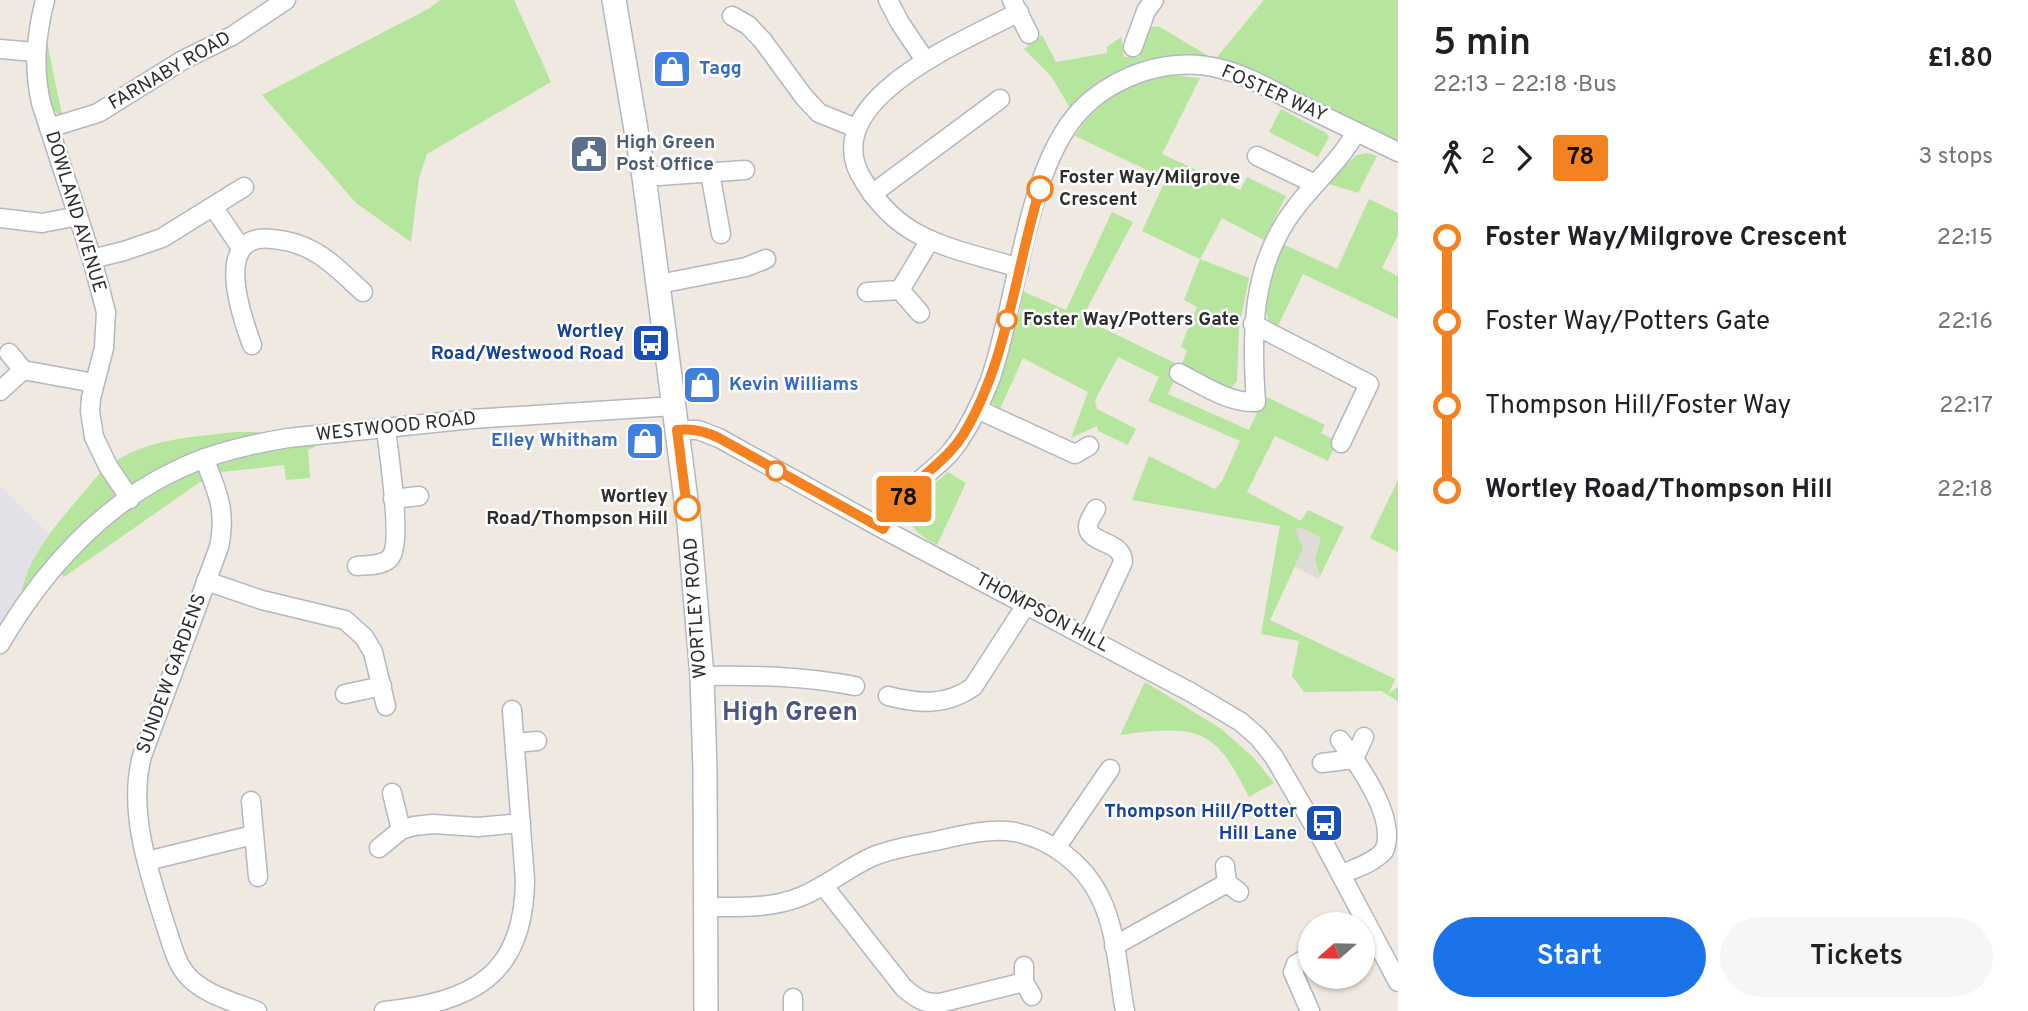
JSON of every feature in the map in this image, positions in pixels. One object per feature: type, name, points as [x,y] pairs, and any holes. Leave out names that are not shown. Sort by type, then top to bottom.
[{"type":"street","name":"DOWLAND AVENUE","points":[[45,0],[35,52],[37,83],[102,291],[106,323],[104,348],[94,383],[90,411],[94,437],[108,466],[130,499]]},
{"type":"street","name":"FARNABY ROAD","points":[[49,128],[98,113],[183,60],[232,36],[286,0]]},
{"type":"street","name":"WORTLEY ROAD","points":[[614,0],[644,177],[689,523],[702,676],[706,1011]]},
{"type":"street","points":[[888,0],[925,60]]},
{"type":"street","points":[[1133,47],[1131,26],[1154,0]]},
{"type":"street","points":[[1019,268],[930,240],[893,218],[872,194],[856,166],[853,145],[856,128],[865,112],[925,60],[1016,6],[1029,34]]},
{"type":"street","points":[[732,16],[748,25],[764,41],[804,97],[820,113],[856,128]]},
{"type":"street","points":[[0,49],[35,52]]},
{"type":"street","name":"FOSTER WAY","points":[[883,529],[910,490],[950,453],[977,408],[990,380],[1007,322],[1040,189],[1062,136],[1073,119],[1090,102],[1127,78],[1170,66],[1219,68],[1247,78],[1398,152]]},
{"type":"street","points":[[872,194],[1000,99]]},
{"type":"street","points":[[1179,373],[1225,396],[1256,402],[1253,324],[1259,284],[1285,222],[1344,152],[1356,132]]},
{"type":"street","points":[[1257,156],[1315,184]]},
{"type":"street","points":[[644,177],[745,170]]},
{"type":"street","points":[[710,173],[721,234]]},
{"type":"street","points":[[92,259],[162,238],[244,187]]},
{"type":"street","points":[[214,208],[241,248]]},
{"type":"street","points":[[0,218],[42,223],[78,216]]},
{"type":"street","points":[[252,345],[236,287],[237,256],[241,248],[251,240],[264,238],[298,244],[327,260],[340,284],[363,292]]},
{"type":"street","points":[[900,290],[930,240]]},
{"type":"street","points":[[659,284],[748,275],[766,259]]},
{"type":"street","points":[[867,292],[900,290]]},
{"type":"street","points":[[900,290],[920,313]]},
{"type":"street","points":[[1253,324],[1369,384],[1341,443]]},
{"type":"street","points":[[9,353],[23,370],[94,383]]},
{"type":"street","points":[[0,391],[23,370]]},
{"type":"street","name":"WESTWOOD ROAD","points":[[0,644],[19,611],[63,555],[90,529],[162,477],[204,458],[288,438],[547,414],[674,406]]},
{"type":"street","points":[[977,408],[1075,454],[1089,446]]},
{"type":"street","points":[[357,566],[384,562],[395,551],[397,541],[386,428]]},
{"type":"street","name":"THOMPSON HILL","points":[[677,430],[698,430],[719,438],[1241,722],[1258,737],[1289,779],[1358,912]]},
{"type":"street","name":"SUNDEW GARDENS","points":[[204,458],[223,514],[223,528],[219,547],[139,771],[138,810],[147,861],[170,937],[184,972],[197,984],[257,1011]]},
{"type":"street","points":[[393,499],[419,496]]},
{"type":"street","points":[[1088,637],[1123,562],[1123,556],[1118,549],[1093,536],[1089,531],[1088,525],[1096,509]]},
{"type":"street","points":[[206,581],[262,600],[345,620],[364,637],[373,652],[386,706]]},
{"type":"street","points":[[888,696],[929,703],[961,695],[973,687],[1026,605]]},
{"type":"street","points":[[702,676],[780,676],[855,686]]},
{"type":"street","points":[[345,694],[382,686]]},
{"type":"street","points":[[384,1011],[427,1006],[463,994],[491,974],[512,950],[523,919],[526,880],[512,710]]},
{"type":"street","points":[[1354,759],[1364,737]]},
{"type":"street","points":[[1340,740],[1389,807],[1394,821],[1393,837],[1386,850],[1341,875]]},
{"type":"street","points":[[515,743],[537,741]]},
{"type":"street","points":[[1322,763],[1354,759]]},
{"type":"street","points":[[1056,848],[1110,769]]},
{"type":"street","points":[[392,793],[401,830]]},
{"type":"street","points":[[251,801],[258,877]]},
{"type":"street","points":[[379,848],[401,830],[433,824],[478,827],[521,823]]},
{"type":"street","points":[[705,907],[779,904],[800,897],[874,856],[898,848],[977,832],[1013,832],[1056,848],[1083,870],[1092,883],[1106,909],[1125,1011]]},
{"type":"street","points":[[147,861],[253,835]]},
{"type":"street","points":[[1114,946],[1230,880]]},
{"type":"street","points":[[823,885],[904,988],[915,998],[928,1003],[940,1003],[1027,982]]},
{"type":"street","name":"THOMPSON HILL","points":[[1376,945],[1398,982]]},
{"type":"street","points":[[1298,963],[1293,972],[1298,983]]},
{"type":"street","points":[[1300,989],[1310,1011]]},
{"type":"shaded area","points":[[0,486],[55,540],[0,625]]},
{"type":"shaded area","points":[[1297,528],[1321,537],[1315,561],[1320,576],[1318,579],[1295,567],[1303,549]]},
{"type":"green space","points":[[440,0],[514,0],[551,82],[427,154],[419,178],[411,242],[356,203],[262,95],[430,8]]},
{"type":"green space","points":[[1264,0],[1398,0],[1398,144],[1239,65],[1217,57]]},
{"type":"green space","points":[[1154,26],[1210,57],[1152,60],[1124,69],[1099,83],[1070,108],[1051,76],[1024,49],[1042,35],[1056,62],[1107,53],[1107,47],[1121,37],[1124,57],[1139,57],[1142,44]]},
{"type":"green space","points":[[45,32],[62,115],[55,111],[47,91],[44,65]]},
{"type":"green space","points":[[1170,75],[1200,78],[1162,154],[1240,190],[1247,177],[1286,196],[1264,240],[1222,218],[1200,259],[1142,231],[1166,179],[1075,136],[1094,112],[1115,95],[1141,83]]},
{"type":"green space","points":[[1281,109],[1326,133],[1329,137],[1318,157],[1269,132]]},
{"type":"green space","points":[[1368,153],[1377,156],[1358,193],[1326,183],[1357,155]]},
{"type":"green space","points":[[1369,199],[1398,213],[1398,235],[1382,268],[1398,276],[1398,319],[1303,274],[1276,330],[1269,321],[1265,300],[1270,277],[1283,244],[1337,269]]},
{"type":"green space","points":[[1112,212],[1133,222],[1082,318],[1181,366],[1168,394],[1249,430],[1265,396],[1325,425],[1321,433],[1337,441],[1328,461],[1275,436],[1247,492],[1301,521],[1308,510],[1344,527],[1320,576],[1315,561],[1303,549],[1270,620],[1395,679],[1389,693],[1398,687],[1398,701],[1381,691],[1304,692],[1292,676],[1299,641],[1261,634],[1280,526],[1132,500],[1149,456],[1215,489],[1222,481],[1240,441],[1148,401],[1159,377],[1118,357],[1095,400],[1097,409],[1136,429],[1128,445],[1098,431],[1097,426],[1071,438],[1088,392],[1023,358],[1000,409],[990,402],[989,397],[1020,313],[1022,291],[1066,310]]},
{"type":"green space","points":[[1200,259],[1249,278],[1239,327],[1237,381],[1231,388],[1181,366],[1187,351],[1181,346],[1197,307],[1184,300]]},
{"type":"green space","points":[[261,432],[188,454],[143,479],[70,535],[21,597],[31,564],[51,532],[99,474],[114,462],[147,446],[181,438]]},
{"type":"green space","points":[[316,441],[315,447],[308,450],[310,478],[286,480],[284,465],[222,472],[200,482],[64,577],[60,572],[92,538],[121,514],[173,483],[228,461]]},
{"type":"green space","points":[[948,472],[966,483],[937,545],[921,535],[913,526],[910,517],[918,499]]},
{"type":"green space","points":[[1398,480],[1398,552],[1370,538]]},
{"type":"green space","points":[[1145,682],[1220,728],[1253,757],[1274,783],[1249,797],[1226,758],[1214,744],[1198,735],[1164,731],[1120,735]]},
{"type":"bus line","name":"78","points":[[687,508],[677,430],[688,429],[719,438],[883,529],[910,490],[950,453],[990,380],[1040,189]]},
{"type":"place","name":"Tagg","points":[[672,69]]},
{"type":"place","name":"High Green Post Office","points":[[589,154]]},
{"type":"place","name":"Foster Way/Milgrove Crescent","points":[[1040,189]]},
{"type":"place","name":"Foster Way/Potters Gate","points":[[1007,320]]},
{"type":"place","name":"Wortley Road/Westwood Road","points":[[651,343]]},
{"type":"place","name":"Kevin Williams","points":[[702,385]]},
{"type":"place","name":"Elley Whitham","points":[[645,441]]},
{"type":"place","name":"Wortley Road/Thompson Hill","points":[[687,508]]},
{"type":"place","name":"Thompson Hill/Potter Hill Lane","points":[[1324,823]]},
{"type":"district","name":"High Green","points":[[790,713]]}]
